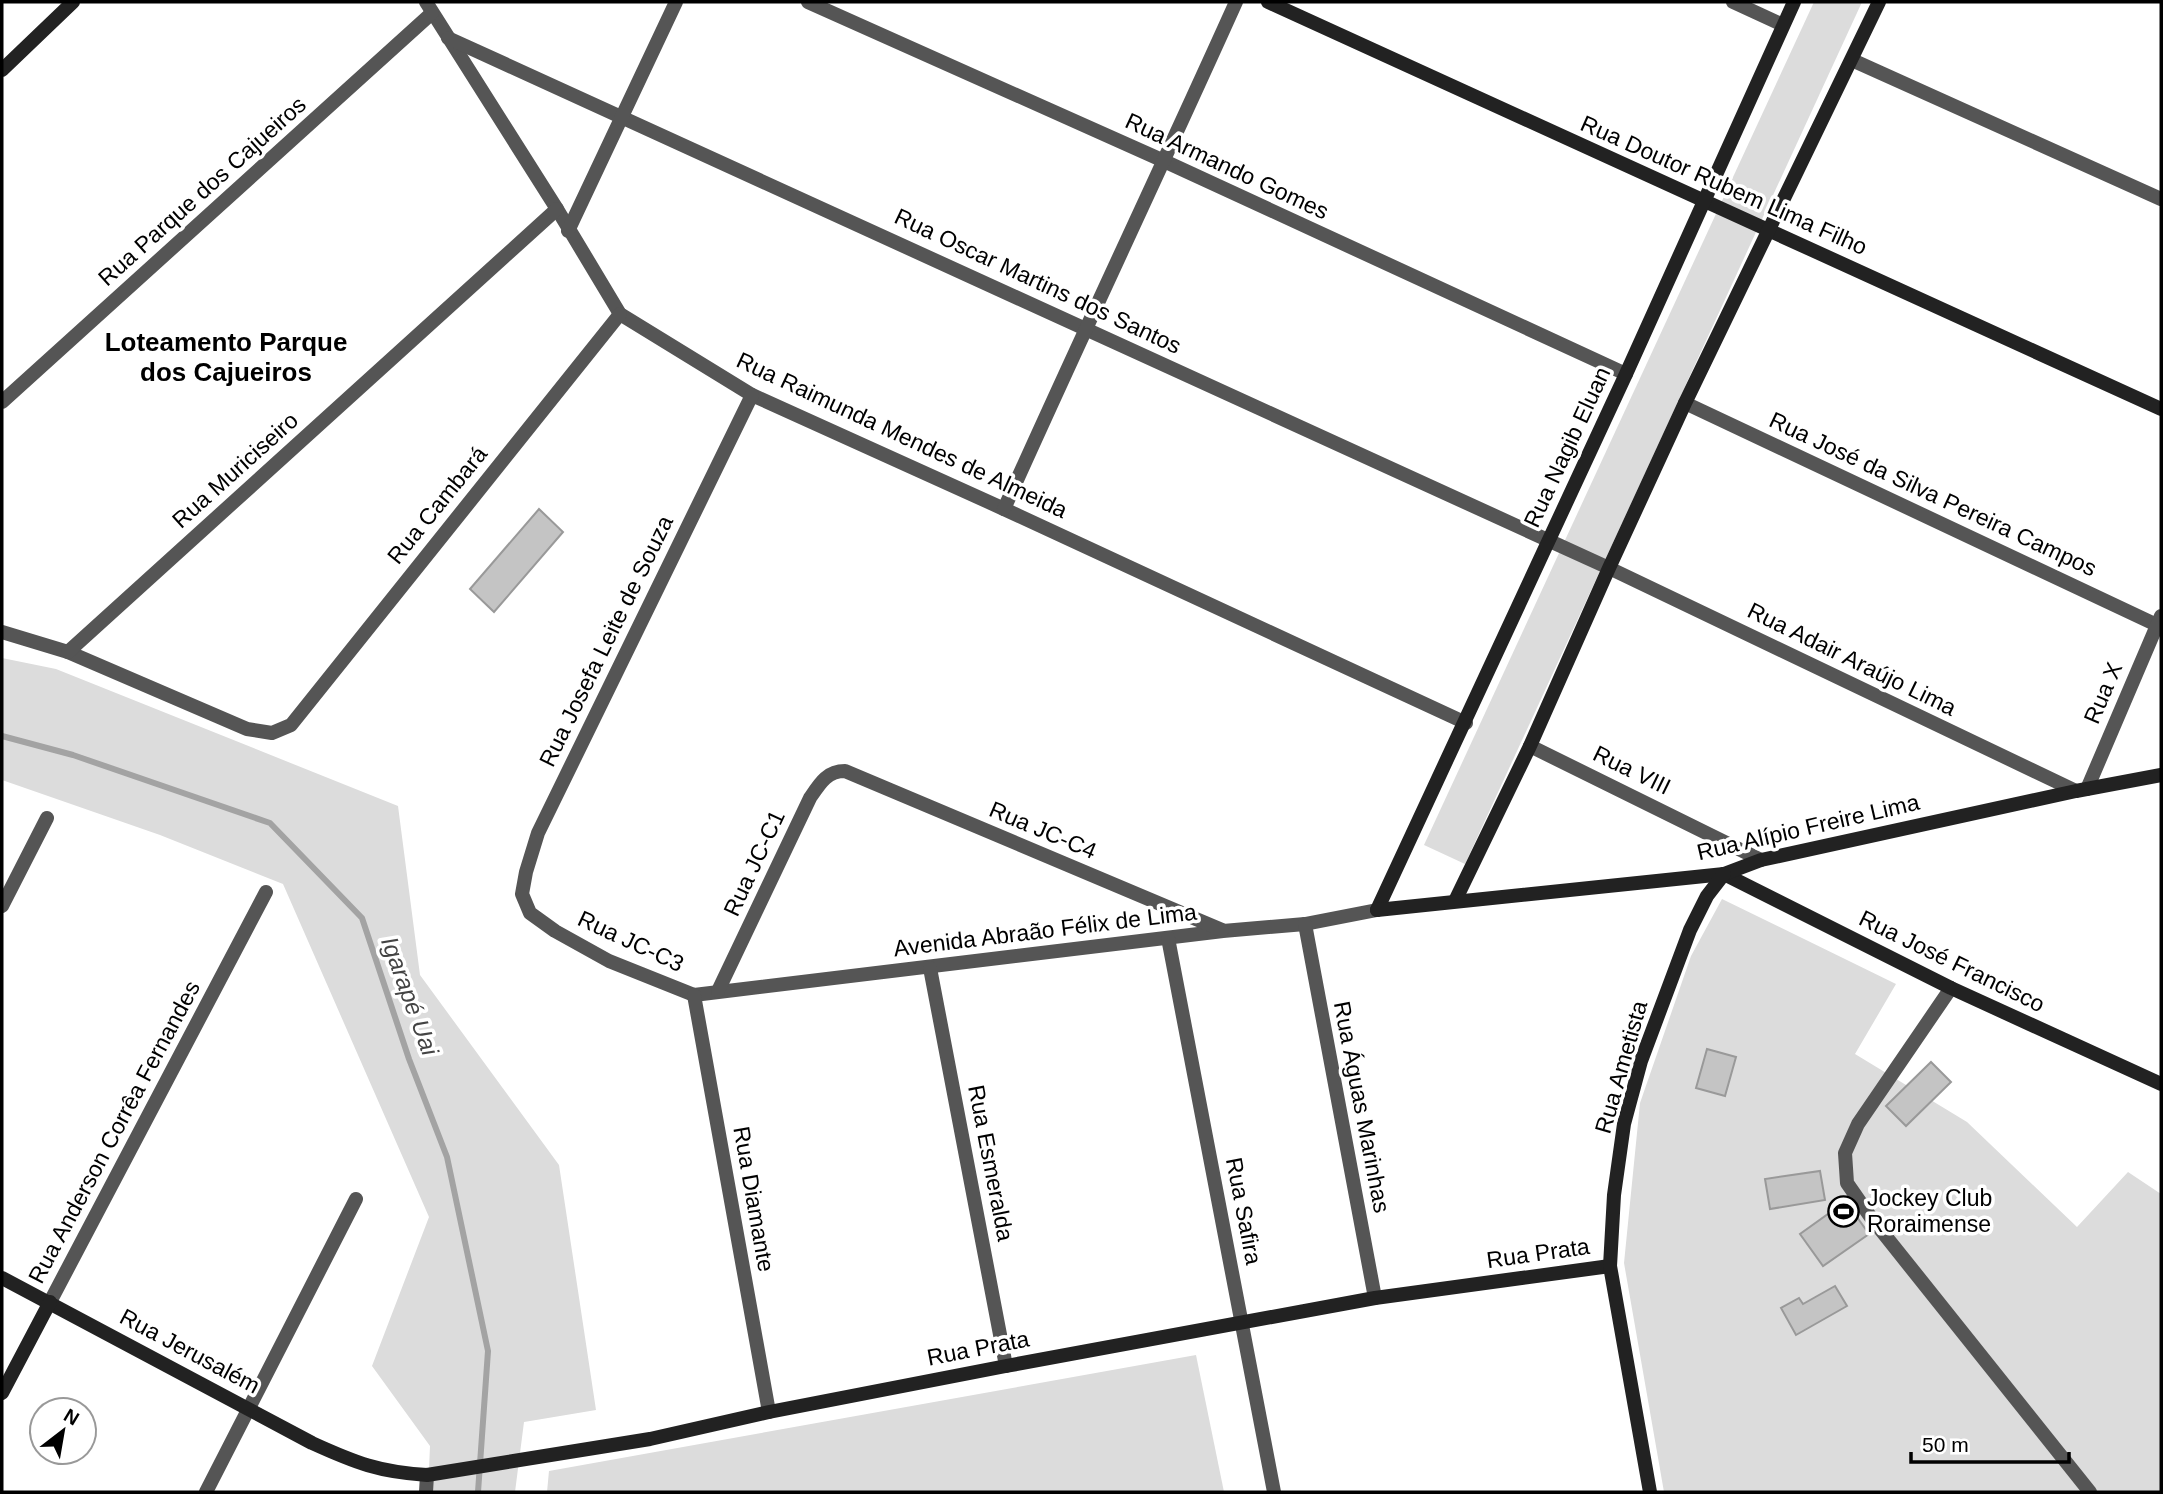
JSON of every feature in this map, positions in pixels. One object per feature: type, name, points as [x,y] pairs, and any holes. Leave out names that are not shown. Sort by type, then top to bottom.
[{"type":"street","points":[[2,69],[73,2]]},
{"type":"street","points":[[568,231],[676,2]]},
{"type":"street","name":"Rua Armando Gomes","points":[[808,2],[1626,374]]},
{"type":"street","points":[[1004,509],[1236,2]]},
{"type":"street","name":"Rua Doutor Rubem Lima Filho","points":[[1268,2],[2161,409]]},
{"type":"street","points":[[1733,2],[1783,25]]},
{"type":"street","name":"Rua Nagib Eluan","points":[[1377,910],[1466,723],[1794,2]]},
{"type":"street","points":[[1455,901],[1531,746],[1685,403],[1879,2]]},
{"type":"street","name":"Rua Raimunda Mendes de Almeida","points":[[429,7],[620,314],[752,395],[1466,723]]},
{"type":"street","name":"Rua Parque dos Cajueiros","points":[[2,402],[429,7]]},
{"type":"street","name":"Rua Oscar Martins dos Santos","points":[[448,38],[1609,568]]},
{"type":"street","points":[[1852,60],[2161,199]]},
{"type":"street","name":"Rua Muriciseiro","points":[[68,652],[557,209]]},
{"type":"street","name":"Rua Cambará","points":[[68,652],[247,729],[272,733],[291,725],[620,314]]},
{"type":"street","name":"Rua Josefa Leite de Souza","points":[[530,913],[522,894],[538,833],[752,395]]},
{"type":"street","name":"Rua José da Silva Pereira Campos","points":[[1685,403],[2160,622]]},
{"type":"street","name":"Rua Adair Araújo Lima","points":[[1609,568],[2081,790]]},
{"type":"street","name":"Rua X","points":[[2081,790],[2160,622]]},
{"type":"street","points":[[2,632],[68,652]]},
{"type":"street","name":"Rua VIII","points":[[1531,746],[1761,860]]},
{"type":"street","name":"Rua JC-C1","points":[[718,991],[810,797],[822,779],[835,771],[845,771]]},
{"type":"street","name":"Rua JC-C4","points":[[845,771],[1223,931]]},
{"type":"street","name":"Rua Alípio Freire Lima","points":[[1377,910],[1724,874],[1761,860],[2161,775]]},
{"type":"street","points":[[2,906],[47,818]]},
{"type":"street","points":[[1713,836],[1731,856],[1732,862],[1724,874]]},
{"type":"street","name":"Rua José Francisco","points":[[1724,874],[1951,988],[2161,1084]]},
{"type":"street","name":"Rua Ametista","points":[[1650,1492],[1610,1266],[1614,1195],[1624,1124],[1642,1061],[1690,930],[1707,896],[1724,874]]},
{"type":"street","name":"Rua Anderson Corrêa Fernandes","points":[[2,1393],[266,892]]},
{"type":"street","name":"Avenida Abraão Félix de Lima","points":[[718,991],[930,968],[1223,931],[1306,924],[1377,910]]},
{"type":"street","name":"Rua JC-C3","points":[[530,913],[555,931],[609,961],[694,995],[718,991]]},
{"type":"street","name":"Rua Águas Marinhas","points":[[1306,924],[1375,1298]]},
{"type":"street","name":"Rua Safira","points":[[1168,938],[1274,1492]]},
{"type":"street","name":"Rua Esmeralda","points":[[930,968],[1006,1366]]},
{"type":"street","points":[[1951,988],[1858,1124],[1845,1153],[1847,1183],[1872,1219],[2090,1492]]},
{"type":"street","name":"Rua Diamante","points":[[694,995],[769,1412]]},
{"type":"street","points":[[206,1492],[356,1199]]},
{"type":"street","name":"Rua Prata","points":[[357,1464],[392,1473],[427,1475],[466,1469],[650,1439],[769,1412],[1375,1298],[1610,1266]]},
{"type":"street","name":"Rua Jerusalém","points":[[2,1278],[312,1443],[357,1464]]},
{"type":"street","points":[[426,1492],[427,1475]]},
{"type":"shaded area","points":[[1814,2],[1862,2],[1465,864],[1424,845]]},
{"type":"shaded area","points":[[2,658],[56,669],[398,806],[420,975],[559,1165],[596,1410],[524,1422],[515,1492],[428,1492],[430,1446],[372,1366],[429,1217],[283,884],[160,835],[2,780]]},
{"type":"shaded area","name":"Jockey Club Roraimense","points":[[1722,899],[1896,984],[1855,1054],[1967,1122],[2077,1227],[2128,1172],[2161,1194],[2161,1492],[1664,1492],[1624,1263],[1640,1103],[1691,956]]},
{"type":"shaded area","points":[[1196,1355],[1224,1492],[547,1492],[549,1471]]},
{"type":"building","points":[[539,509],[563,532],[494,612],[470,589]]},
{"type":"building","points":[[1707,1049],[1736,1057],[1725,1096],[1696,1088]]},
{"type":"building","points":[[1931,1062],[1951,1082],[1906,1126],[1886,1106]]},
{"type":"building","points":[[1820,1171],[1825,1200],[1770,1209],[1765,1179]]},
{"type":"building","points":[[1835,1209],[1843,1221],[1854,1213],[1869,1234],[1823,1266],[1800,1234]]},
{"type":"building","points":[[1835,1286],[1847,1306],[1796,1335],[1781,1308],[1799,1298],[1803,1304]]},
{"type":"waterway","name":"Igarapé Uai","points":[[2,736],[73,755],[270,823],[362,918],[409,1059],[447,1157],[488,1351],[478,1492]]},
{"type":"place","name":"Jockey Club Roraimense","points":[[1844,1211]]},
{"type":"district","name":"Loteamento Parque dos Cajueiros","points":[[226,357]]}]
